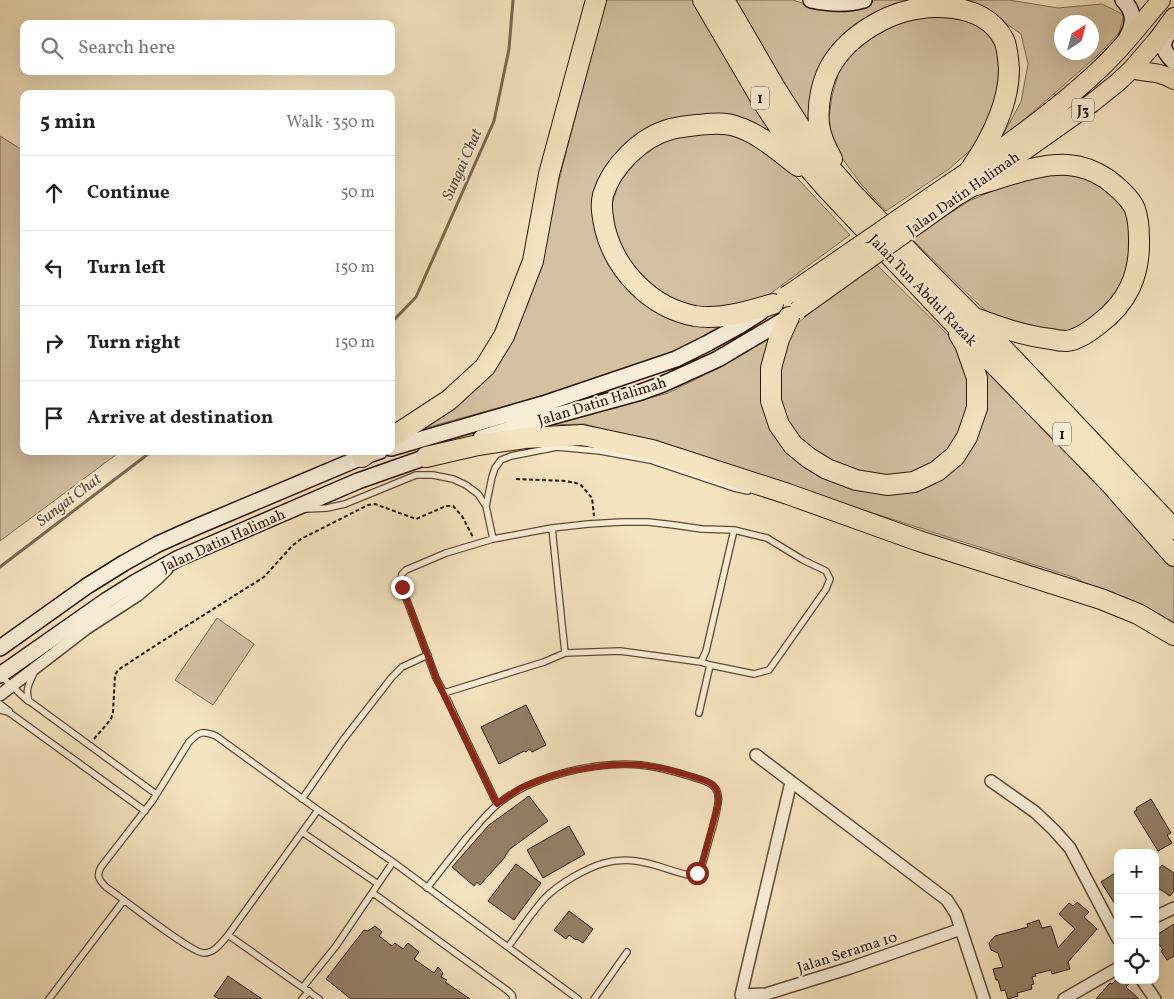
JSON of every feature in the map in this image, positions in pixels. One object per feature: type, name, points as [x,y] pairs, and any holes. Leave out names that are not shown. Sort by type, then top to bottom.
[{"type":"highway","points":[[395,435],[449,400],[485,367],[504,336],[534,261],[549,174],[596,0]]},
{"type":"highway","name":"Jalan Tun Abdul Razak","points":[[703,0],[761,99],[807,166],[946,314],[1109,482],[1174,556]]},
{"type":"highway","name":"Jalan Tun Abdul Razak","points":[[724,0],[777,91],[816,152],[853,194],[1174,528]]},
{"type":"highway","points":[[853,194],[823,142],[819,124],[821,92],[833,62],[842,50],[863,31],[888,17],[903,12],[938,7],[970,11],[984,17],[997,30],[1004,41],[1008,58],[1009,82],[994,130],[980,156],[973,178],[1046,166],[1068,164],[1085,167],[1101,175],[1120,189],[1134,208],[1139,230],[1139,254],[1133,283],[1120,305],[1105,320],[1077,338],[1066,341],[1041,338],[1010,331],[974,318]]},
{"type":"highway","points":[[780,300],[751,310],[717,317],[697,316],[676,311],[655,301],[620,265],[609,243],[602,207],[603,196],[610,178],[620,164],[636,148],[654,137],[670,130],[701,124],[716,124],[732,125],[749,131],[765,140],[827,189]]},
{"type":"highway","points":[[794,313],[779,339],[771,368],[771,401],[779,425],[793,445],[809,458],[856,480],[887,485],[914,482],[937,471],[955,456],[967,437],[977,408],[976,378],[965,344],[946,314]]},
{"type":"highway","points":[[426,457],[478,445],[525,438],[582,435],[652,450],[1101,600],[1138,614],[1174,635]]},
{"type":"main road","points":[[811,0],[825,4],[853,3],[864,0]]},
{"type":"main road","points":[[1123,0],[1131,10],[1132,17],[1132,28],[1124,43]]},
{"type":"main road","name":"Jalan Datin Halimah","points":[[973,178],[1036,122],[1074,94],[1105,64],[1161,0]]},
{"type":"main road","name":"Jalan Datin Halimah","points":[[395,447],[543,404],[676,358],[739,326],[1092,103],[1132,69],[1174,17]]},
{"type":"main road","points":[[1174,29],[1166,36],[1164,46],[1165,53],[1174,62]]},
{"type":"main road","points":[[1132,69],[1141,72],[1156,72],[1174,80]]},
{"type":"main road","name":"Jalan Datin Halimah","points":[[0,675],[107,600],[177,559],[358,481],[502,431],[641,392],[718,359],[794,313],[954,189]]},
{"type":"main road","name":"Jalan Datin Halimah","points":[[0,648],[87,586],[124,562],[158,544],[366,455]]},
{"type":"street","points":[[0,696],[87,628],[138,594],[157,579],[177,559]]},
{"type":"street","points":[[756,755],[947,900],[956,914],[984,999]]},
{"type":"street","points":[[991,781],[1036,812],[1070,848],[1114,932]]},
{"type":"street","name":"Jalan Serama 10","points":[[791,782],[741,995],[766,994],[850,968],[961,929]]},
{"type":"street","points":[[1159,915],[1174,908]]},
{"type":"street","points":[[1064,999],[1114,970]]},
{"type":"street","points":[[1145,984],[1155,999]]},
{"type":"lane","points":[[486,506],[492,477],[501,460],[510,456],[557,447],[600,451],[650,460],[734,488],[752,492]]},
{"type":"lane","points":[[290,510],[327,508],[345,504],[416,475],[433,475],[453,479],[466,485],[478,494],[486,506],[493,539]]},
{"type":"lane","points":[[761,493],[788,494]]},
{"type":"lane","points":[[444,693],[544,662],[565,653],[620,651],[701,662],[754,674],[769,670],[826,589],[830,579],[826,571],[803,560],[767,538],[734,530],[702,529],[648,522],[594,523],[552,528],[493,539],[446,553],[406,570],[402,574],[400,582],[436,678],[497,804]]},
{"type":"lane","points":[[552,528],[565,653]]},
{"type":"lane","points":[[701,662],[706,651],[734,530]]},
{"type":"lane","points":[[302,799],[343,740],[392,678],[402,667],[428,655]]},
{"type":"lane","points":[[699,713],[710,665]]},
{"type":"lane","points":[[29,701],[26,695],[27,689],[36,668]]},
{"type":"lane","points":[[0,675],[29,701],[156,794]]},
{"type":"lane","points":[[0,704],[14,716]]},
{"type":"lane","points":[[0,710],[14,716],[145,811]]},
{"type":"lane","points":[[318,810],[228,935],[220,945],[205,953],[198,952],[182,942],[124,900],[98,878],[99,872],[145,811],[189,742],[198,734],[205,732],[216,736],[393,862],[578,999]]},
{"type":"lane","points":[[427,888],[475,828],[497,804],[522,788],[545,778],[594,768],[640,765],[682,774],[710,784],[717,789],[719,793],[718,805],[702,864],[697,873],[688,875],[634,861],[616,861],[596,865],[554,889],[535,910],[508,947]]},
{"type":"lane","points":[[302,832],[378,884]]},
{"type":"lane","points":[[303,987],[336,946],[393,862]]},
{"type":"lane","points":[[373,892],[508,991],[514,999]]},
{"type":"lane","points":[[49,999],[124,900]]},
{"type":"lane","points":[[228,935],[319,999]]},
{"type":"lane","points":[[594,999],[626,952]]},
{"type":"lane","points":[[302,999],[309,991]]},
{"type":"path","points":[[516,480],[566,481],[580,484],[592,498],[594,523]]},
{"type":"path","points":[[89,745],[111,719],[118,670],[264,577],[292,546],[301,539],[368,505],[375,504],[416,519],[446,506],[454,506],[466,523],[476,544]]},
{"type":"shaded area","points":[[606,0],[696,0],[780,141],[675,118],[638,133],[612,160],[597,230],[661,310],[748,313],[689,346],[634,368],[584,384],[404,434],[444,406],[524,300],[560,176]]},
{"type":"shaded area","points":[[731,0],[793,0],[814,7],[860,4],[877,0],[1009,0],[1058,8],[1102,4],[1124,15],[1119,33],[1099,54],[1099,15],[1054,15],[1054,60],[1092,60],[999,142],[1021,102],[1028,64],[1021,34],[986,9],[932,3],[840,47],[815,136]]},
{"type":"shaded area","points":[[943,16],[965,20],[981,26],[990,34],[1001,56],[1002,71],[994,118],[974,147],[949,169],[886,211],[861,184],[833,146],[829,118],[832,96],[840,68],[853,50],[882,29],[913,19]]},
{"type":"shaded area","points":[[720,131],[759,145],[787,167],[850,235],[763,299],[712,311],[680,305],[650,291],[625,262],[612,230],[612,203],[619,183],[645,152],[681,132]]},
{"type":"shaded area","points":[[0,136],[20,148],[20,455],[116,455],[0,541]]},
{"type":"shaded area","points":[[1065,173],[1100,183],[1125,207],[1138,257],[1121,306],[1073,331],[1044,331],[999,321],[978,304],[911,238],[969,201],[1020,179]]},
{"type":"shaded area","points":[[877,265],[951,338],[967,367],[971,394],[955,446],[930,467],[904,479],[876,479],[815,458],[778,409],[774,386],[788,332],[820,304]]},
{"type":"shaded area","points":[[775,331],[777,435],[865,489],[962,456],[977,353],[1174,565],[1174,635],[1076,578],[729,467],[585,424],[545,425],[668,393],[716,369]]},
{"type":"shaded area","points":[[217,618],[254,644],[213,705],[175,680]]},
{"type":"building","points":[[526,705],[546,745],[532,752],[529,749],[526,752],[524,751],[499,764],[481,727]]},
{"type":"building","points":[[529,796],[548,821],[510,849],[480,885],[477,882],[474,886],[452,867],[489,825]]},
{"type":"building","points":[[1151,799],[1171,833],[1167,835],[1172,843],[1159,850],[1157,849],[1134,812],[1137,810],[1136,808]]},
{"type":"building","points":[[569,826],[585,854],[543,878],[527,850]]},
{"type":"building","points":[[516,864],[541,883],[514,920],[488,901]]},
{"type":"building","points":[[1162,865],[1174,873],[1174,891],[1170,896],[1159,889],[1159,869]]},
{"type":"building","points":[[1114,874],[1114,903],[1101,882]]},
{"type":"building","points":[[1077,902],[1089,912],[1084,917],[1097,929],[1068,962],[1070,969],[1052,974],[1051,970],[1035,974],[1036,976],[1032,977],[1034,984],[1031,985],[1032,989],[1017,993],[1018,996],[1008,999],[1005,990],[1001,991],[993,969],[1003,967],[998,953],[991,950],[989,943],[995,936],[1028,927],[1027,924],[1039,920],[1042,928],[1051,926],[1058,948],[1075,929],[1059,914],[1069,903],[1073,906]]},
{"type":"building","points":[[569,911],[593,929],[583,943],[569,935],[566,939],[554,930]]},
{"type":"building","points":[[1174,924],[1174,956],[1167,960],[1161,951],[1163,950],[1159,944],[1159,933]]},
{"type":"building","points":[[375,926],[382,932],[379,936],[392,946],[395,943],[403,949],[408,943],[419,952],[414,959],[434,973],[438,967],[443,973],[441,977],[447,980],[445,982],[470,999],[351,999],[326,979],[364,930],[368,931]]},
{"type":"building","points":[[228,976],[262,999],[219,999],[214,996]]},
{"type":"building","points":[[1114,982],[1114,984],[1129,984],[1126,987],[1139,999],[1096,999],[1110,983]]},
{"type":"waterway","name":"Sungai Chat","points":[[395,319],[416,297],[494,121],[509,49],[513,0]]},
{"type":"waterway","name":"Sungai Chat","points":[[0,567],[147,455]]},
{"type":"route","points":[[402,587],[436,678],[497,804],[522,788],[545,778],[594,768],[640,765],[661,768],[703,780],[717,789],[719,797],[702,864],[697,873]]}]
